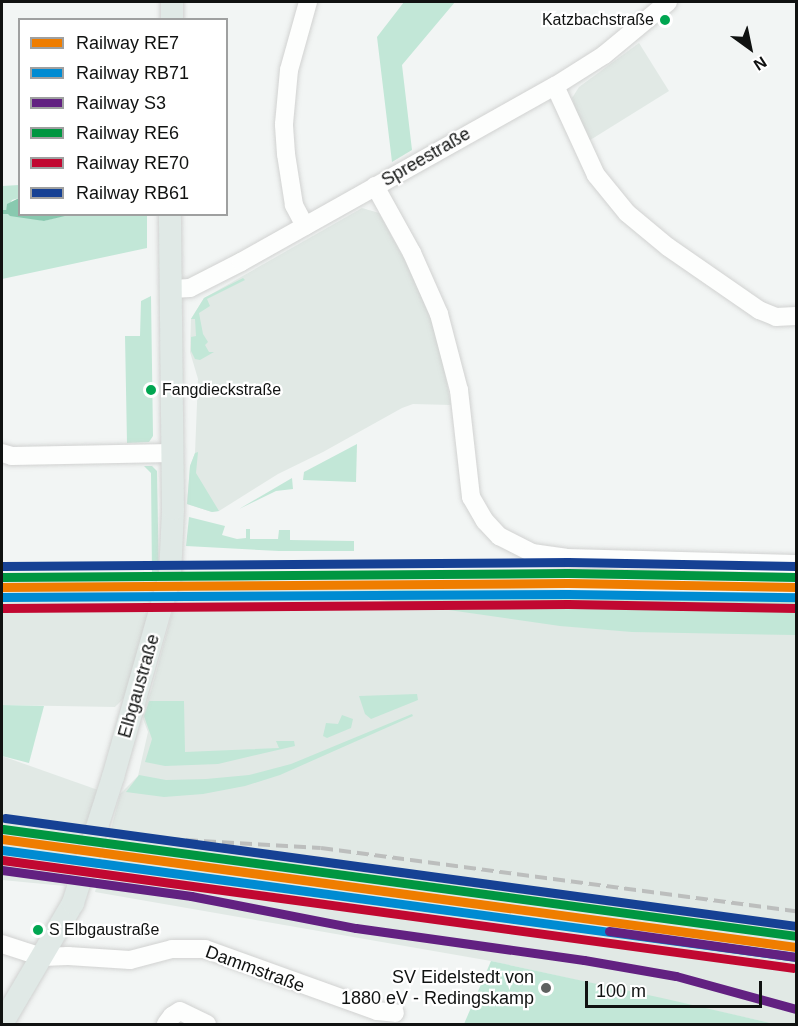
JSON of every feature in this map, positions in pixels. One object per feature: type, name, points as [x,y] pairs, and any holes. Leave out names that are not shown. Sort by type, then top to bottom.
[{"type":"main road","points":[[172,2],[172,18]]},
{"type":"main road","name":"Elbgaustraße","points":[[2,1024],[70,908],[79,886],[170,576],[173,509],[170,216]]},
{"type":"street","points":[[305,226],[294,205],[289,180],[284,124],[289,70],[309,2]]},
{"type":"street","name":"Spreestraße","points":[[171,290],[190,288],[202,283],[555,86],[604,55],[668,2]]},
{"type":"street","points":[[555,86],[596,175],[627,213],[668,247],[759,310],[776,317],[796,316]]},
{"type":"street","points":[[375,186],[417,263],[439,314],[459,390],[471,497],[485,521],[499,536],[526,551],[566,558],[796,564]]},
{"type":"street","points":[[2,453],[12,456],[171,453]]},
{"type":"street","name":"Dammstraße","points":[[2,944],[42,957],[68,956],[130,960],[172,949],[205,949],[267,969],[298,984],[377,1011],[395,1013]]},
{"type":"street","points":[[166,1024],[180,1011],[207,1024]]},
{"type":"shaded area","points":[[404,2],[455,2],[402,65],[412,150],[392,162],[377,37]]},
{"type":"shaded area","points":[[639,43],[669,91],[587,142],[572,98],[579,87]]},
{"type":"shaded area","points":[[18,185],[18,198],[12,200],[6,212],[18,216],[44,221],[62,216],[147,216],[147,248],[2,279],[2,186]]},
{"type":"shaded area","points":[[18,198],[18,216],[65,216],[44,221],[10,216],[6,212],[7,204]]},
{"type":"shaded area","points":[[362,208],[379,213],[415,279],[439,341],[451,405],[413,404],[402,408],[278,474],[219,511],[212,512],[187,504],[190,466],[195,453],[198,379],[190,352],[191,319],[204,298]]},
{"type":"shaded area","points":[[243,278],[245,280],[207,299],[210,306],[199,313],[203,334],[208,342],[205,345],[209,352],[214,352],[200,360],[195,359],[191,351],[191,337],[196,336],[195,319],[191,319],[204,298]]},
{"type":"shaded area","points":[[151,296],[153,436],[149,442],[127,443],[125,336],[140,336],[141,301]]},
{"type":"shaded area","points":[[357,444],[356,482],[303,480],[304,472]]},
{"type":"shaded area","points":[[198,452],[196,473],[219,511],[212,512],[187,504],[190,466],[195,453]]},
{"type":"shaded area","points":[[144,466],[152,466],[157,471],[159,581],[152,575],[151,473]]},
{"type":"shaded area","points":[[292,478],[293,489],[276,491],[239,509]]},
{"type":"shaded area","points":[[189,517],[225,526],[222,535],[237,539],[246,538],[246,529],[250,529],[250,539],[278,539],[279,530],[290,530],[290,540],[354,541],[354,551],[279,551],[186,546]]},
{"type":"shaded area","points":[[152,575],[159,581],[125,697],[115,707],[2,705],[2,578]]},
{"type":"shaded area","points":[[181,580],[796,596],[796,1024],[775,1024],[491,961],[95,892],[120,794],[138,776],[148,732],[142,716]]},
{"type":"shaded area","points":[[352,591],[796,593],[796,635],[632,632],[560,626],[351,596]]},
{"type":"shaded area","points":[[417,694],[418,700],[371,719],[365,714],[359,696]]},
{"type":"shaded area","points":[[149,701],[184,701],[185,752],[279,748],[276,741],[294,741],[295,746],[218,764],[165,766],[145,762],[152,739],[144,716]]},
{"type":"shaded area","points":[[2,705],[44,706],[29,763],[2,756]]},
{"type":"shaded area","points":[[412,714],[413,716],[280,775],[245,786],[203,794],[164,797],[126,792],[139,775],[166,780],[206,779],[249,775],[291,764]]},
{"type":"shaded area","points":[[342,715],[353,719],[351,728],[327,738],[323,736],[326,723],[338,724]]},
{"type":"shaded area","points":[[2,756],[98,790],[65,886],[2,880]]},
{"type":"shaded area","name":"SV Eidelstedt von 1880 eV - Redingskamp","points":[[491,961],[662,998],[775,1024],[464,1024]]},
{"type":"waterway","points":[[2,212],[18,212]]},
{"type":"railway","points":[[2,828],[796,935]]},
{"type":"railway","points":[[132,837],[321,848],[796,911]]},
{"type":"rail line","name":"RB61","points":[[2,566],[568,562],[796,566]]},
{"type":"rail line","name":"RE6","points":[[2,577],[568,573],[796,577]]},
{"type":"rail line","name":"RE7","points":[[2,587],[568,583],[796,587]]},
{"type":"rail line","name":"RB71","points":[[2,597],[568,594],[796,597]]},
{"type":"rail line","name":"RE70","points":[[2,608],[568,604],[796,608]]},
{"type":"rail line","name":"RB61","points":[[5,818],[796,926]]},
{"type":"rail line","name":"RE6","points":[[3,829],[796,936]]},
{"type":"rail line","name":"RE7","points":[[2,839],[796,947]]},
{"type":"rail line","name":"RB71","points":[[2,850],[795,957]]},
{"type":"rail line","name":"RE70","points":[[2,860],[793,968]]},
{"type":"rail line","name":"S3","points":[[2,870],[191,896],[356,928],[584,960],[676,976],[796,1009]]},
{"type":"rail line","name":"S3","points":[[609,931],[796,957]]},
{"type":"place","name":"Katzbachstraße","points":[[665,20]]},
{"type":"place","name":"Fangdieckstraße","points":[[151,390]]},
{"type":"place","name":"S Elbgaustraße","points":[[38,930]]},
{"type":"place","name":"SV Eidelstedt von 1880 eV - Redingskamp","points":[[546,988]]}]
